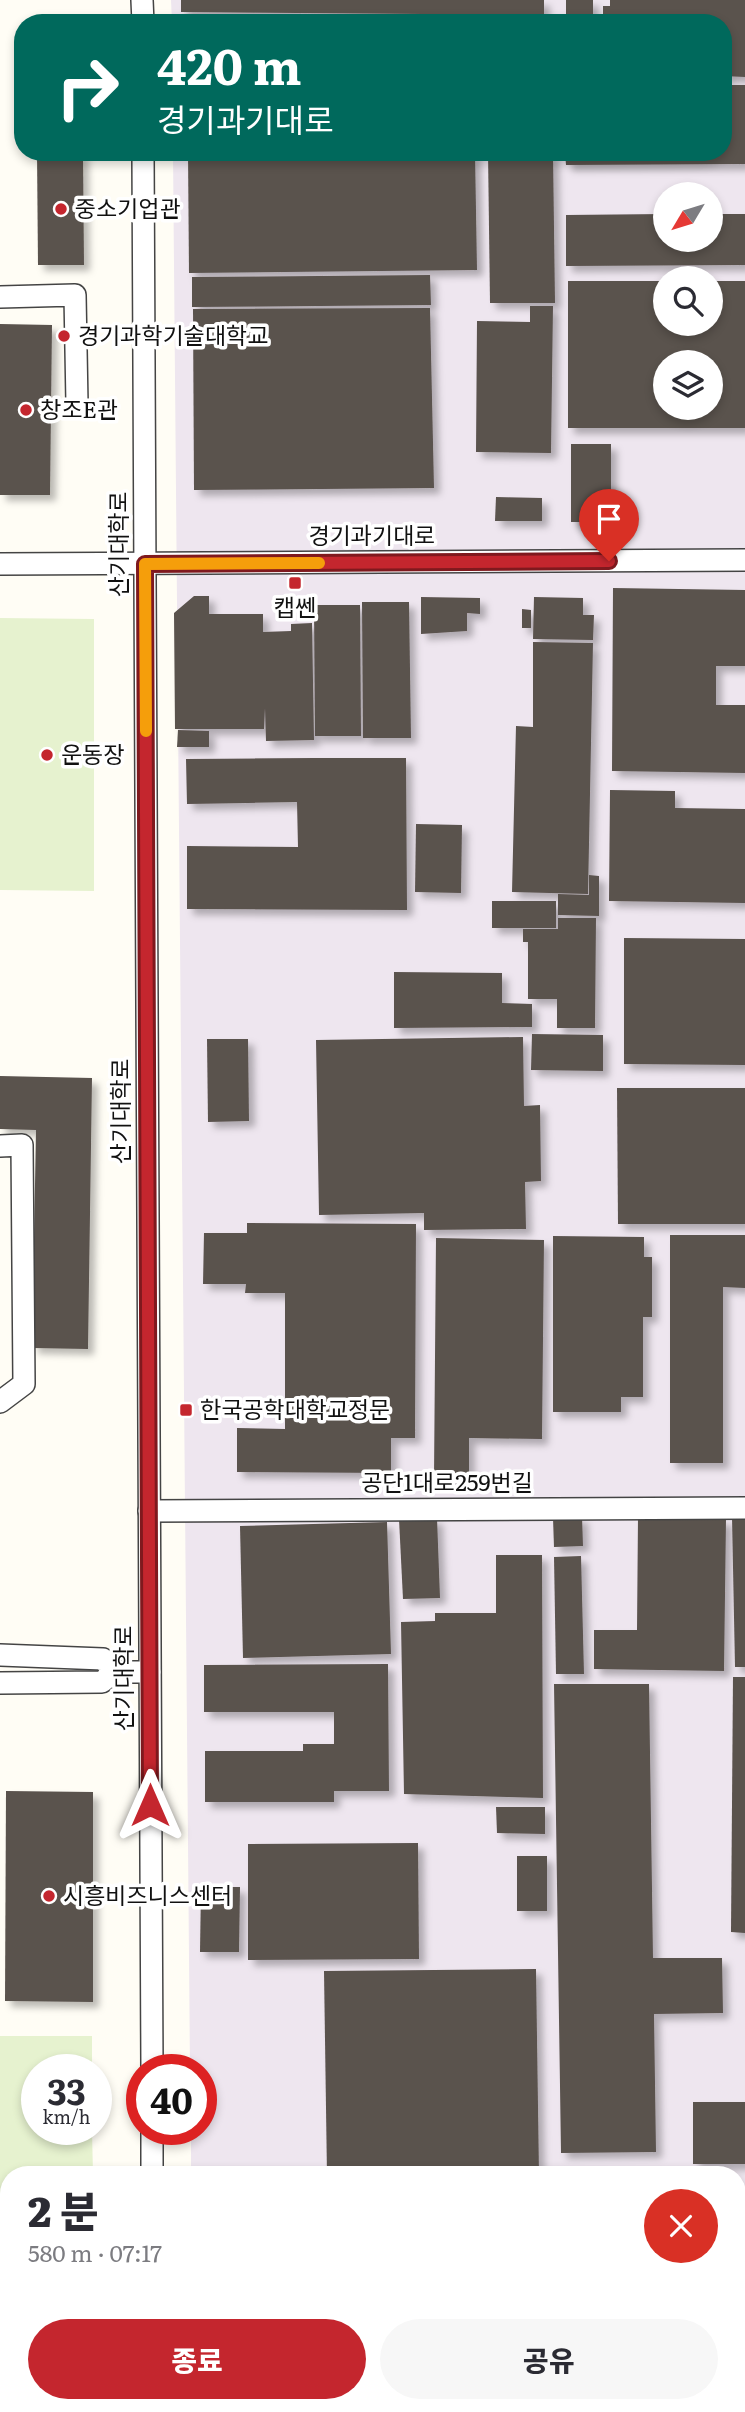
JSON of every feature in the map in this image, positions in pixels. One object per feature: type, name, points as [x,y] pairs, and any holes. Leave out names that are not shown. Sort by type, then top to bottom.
[{"type":"street","name":"산기대학로","points":[[143,161],[152,2054]]},
{"type":"street","points":[[0,297],[75,295],[77,404]]},
{"type":"street","name":"경기과기대로","points":[[0,564],[745,560]]},
{"type":"street","points":[[0,1146],[22,1145],[24,1384],[0,1402]]},
{"type":"street","name":"공단1대로259번길","points":[[149,1511],[745,1508]]},
{"type":"street","points":[[0,1654],[103,1659],[114,1672]]},
{"type":"street","points":[[0,1683],[102,1682],[114,1672],[150,1672]]},
{"type":"street","points":[[152,2145],[152,2166]]},
{"type":"shaded area","points":[[171,0],[745,0],[745,2166],[191,2166],[191,2145],[217,2145],[217,2054],[190,2054],[173,161],[732,161],[732,14],[172,14]]},
{"type":"green space","name":"운동장","points":[[0,618],[94,619],[94,891],[0,890]]},
{"type":"green space","points":[[0,2036],[92,2036],[92,2054],[21,2054],[21,2145],[92,2145],[93,2166],[0,2166]]},
{"type":"building","points":[[181,0],[544,0],[544,14],[181,12]]},
{"type":"building","points":[[566,0],[593,0],[593,14],[566,14]]},
{"type":"building","points":[[610,0],[745,0],[745,77],[732,76],[732,14],[603,14],[603,6],[610,6]]},
{"type":"building","points":[[732,85],[745,85],[745,164],[566,165],[566,161],[732,161]]},
{"type":"building","name":"중소기업관","points":[[37,161],[83,161],[84,265],[38,265]]},
{"type":"building","points":[[188,161],[475,161],[477,270],[189,273]]},
{"type":"building","points":[[488,161],[553,161],[555,303],[490,303]]},
{"type":"building","points":[[653,214],[653,252],[723,252],[723,214],[745,214],[745,265],[566,266],[566,215]]},
{"type":"building","points":[[430,275],[431,305],[192,307],[192,277]]},
{"type":"building","points":[[568,281],[653,281],[653,336],[723,336],[723,281],[745,281],[745,428],[568,428]]},
{"type":"building","points":[[530,306],[553,306],[551,453],[476,452],[477,321],[530,322]]},
{"type":"building","points":[[430,308],[434,488],[194,490],[193,309]]},
{"type":"building","name":"창조E관","points":[[0,324],[52,325],[50,495],[0,495]]},
{"type":"building","points":[[571,444],[611,444],[611,503],[626,503],[626,522],[571,522]]},
{"type":"building","points":[[496,497],[542,498],[542,521],[495,521]]},
{"type":"building","points":[[613,588],[745,590],[745,666],[716,666],[716,705],[745,705],[745,773],[612,771]]},
{"type":"building","points":[[194,596],[209,596],[209,614],[263,614],[263,632],[291,631],[291,624],[312,623],[314,740],[266,741],[265,708],[264,729],[175,729],[174,613]]},
{"type":"building","points":[[421,597],[480,598],[480,614],[467,613],[467,631],[421,634]]},
{"type":"building","points":[[534,597],[583,598],[583,615],[594,615],[593,640],[533,639]]},
{"type":"building","points":[[362,602],[409,602],[411,738],[363,738]]},
{"type":"building","points":[[314,605],[360,605],[361,736],[315,736]]},
{"type":"building","points":[[522,609],[531,610],[531,628],[522,628]]},
{"type":"building","points":[[533,642],[593,643],[588,894],[512,892],[516,726],[533,727]]},
{"type":"building","points":[[178,730],[209,731],[209,747],[177,747]]},
{"type":"building","points":[[406,758],[407,910],[187,909],[187,846],[298,847],[297,802],[187,804],[186,759]]},
{"type":"building","points":[[610,790],[675,791],[675,808],[745,809],[745,903],[609,901]]},
{"type":"building","points":[[416,824],[462,825],[461,893],[415,892]]},
{"type":"building","points":[[589,875],[599,876],[599,916],[558,915],[558,894],[589,895]]},
{"type":"building","points":[[492,901],[556,901],[556,928],[492,928]]},
{"type":"building","points":[[558,918],[596,918],[595,1028],[557,1028],[557,999],[528,999],[528,942],[523,942],[523,929],[558,929]]},
{"type":"building","points":[[624,938],[745,939],[745,1065],[624,1064]]},
{"type":"building","points":[[394,972],[502,973],[502,1003],[532,1004],[532,1027],[394,1028]]},
{"type":"building","points":[[532,1034],[603,1035],[603,1071],[531,1070]]},
{"type":"building","points":[[523,1037],[524,1106],[540,1105],[541,1181],[525,1182],[526,1229],[424,1230],[424,1213],[319,1215],[316,1040]]},
{"type":"building","points":[[207,1039],[248,1039],[249,1121],[208,1122]]},
{"type":"building","points":[[0,1076],[92,1078],[88,1349],[32,1348],[36,1130],[0,1129]]},
{"type":"building","points":[[617,1088],[745,1088],[745,1224],[618,1224]]},
{"type":"building","points":[[247,1223],[416,1224],[415,1438],[391,1438],[391,1473],[237,1472],[237,1428],[285,1429],[285,1293],[245,1293],[246,1284],[203,1284],[204,1233],[247,1233]]},
{"type":"building","points":[[670,1235],[745,1235],[745,1288],[723,1287],[723,1463],[670,1463]]},
{"type":"building","points":[[553,1236],[644,1237],[644,1257],[652,1257],[652,1317],[643,1317],[643,1397],[621,1397],[621,1412],[553,1412]]},
{"type":"building","points":[[436,1238],[544,1240],[542,1439],[469,1438],[469,1479],[434,1478]]},
{"type":"building","points":[[582,1516],[583,1546],[554,1547],[553,1518]]},
{"type":"building","points":[[638,1517],[726,1519],[724,1671],[594,1669],[594,1630],[637,1630]]},
{"type":"building","points":[[732,1517],[745,1517],[745,1667],[735,1667]]},
{"type":"building","points":[[437,1518],[440,1598],[403,1599],[399,1519]]},
{"type":"building","points":[[387,1522],[391,1654],[243,1658],[240,1526]]},
{"type":"building","points":[[496,1555],[542,1555],[543,1798],[404,1794],[401,1622],[435,1621],[435,1613],[496,1613]]},
{"type":"building","points":[[581,1556],[584,1674],[556,1674],[554,1557]]},
{"type":"building","points":[[388,1664],[389,1791],[334,1791],[334,1802],[205,1802],[205,1751],[303,1751],[303,1744],[334,1744],[334,1712],[204,1712],[204,1665]]},
{"type":"building","points":[[733,1677],[745,1677],[745,1933],[731,1932]]},
{"type":"building","points":[[554,1684],[649,1684],[653,1958],[722,1958],[723,2013],[654,2014],[656,2152],[561,2153]]},
{"type":"building","name":"시흥비즈니스센터","points":[[6,1791],[93,1792],[93,2002],[5,2001]]},
{"type":"building","points":[[496,1807],[545,1807],[545,1834],[497,1833]]},
{"type":"building","points":[[418,1843],[419,1959],[248,1960],[248,1844]]},
{"type":"building","points":[[517,1856],[547,1856],[547,1911],[517,1911]]},
{"type":"building","points":[[201,1887],[240,1887],[239,1952],[200,1952]]},
{"type":"building","points":[[536,1969],[539,2166],[327,2166],[324,1971]]},
{"type":"building","points":[[693,2102],[745,2102],[745,2164],[693,2164]]},
{"type":"slow traffic","points":[[146,731],[145,564],[319,563]]},
{"type":"place","name":"중소기업관","points":[[61,209]]},
{"type":"place","name":"경기과학기술대학교","points":[[64,336]]},
{"type":"place","name":"창조E관","points":[[26,410]]},
{"type":"place","name":"캡쎈","points":[[295,583]]},
{"type":"place","name":"운동장","points":[[47,755]]},
{"type":"place","name":"한국공학대학교정문","points":[[186,1410]]},
{"type":"place","name":"시흥비즈니스센터","points":[[49,1896]]},
{"type":"route","points":[[150,1805],[145,564],[609,561]]}]
